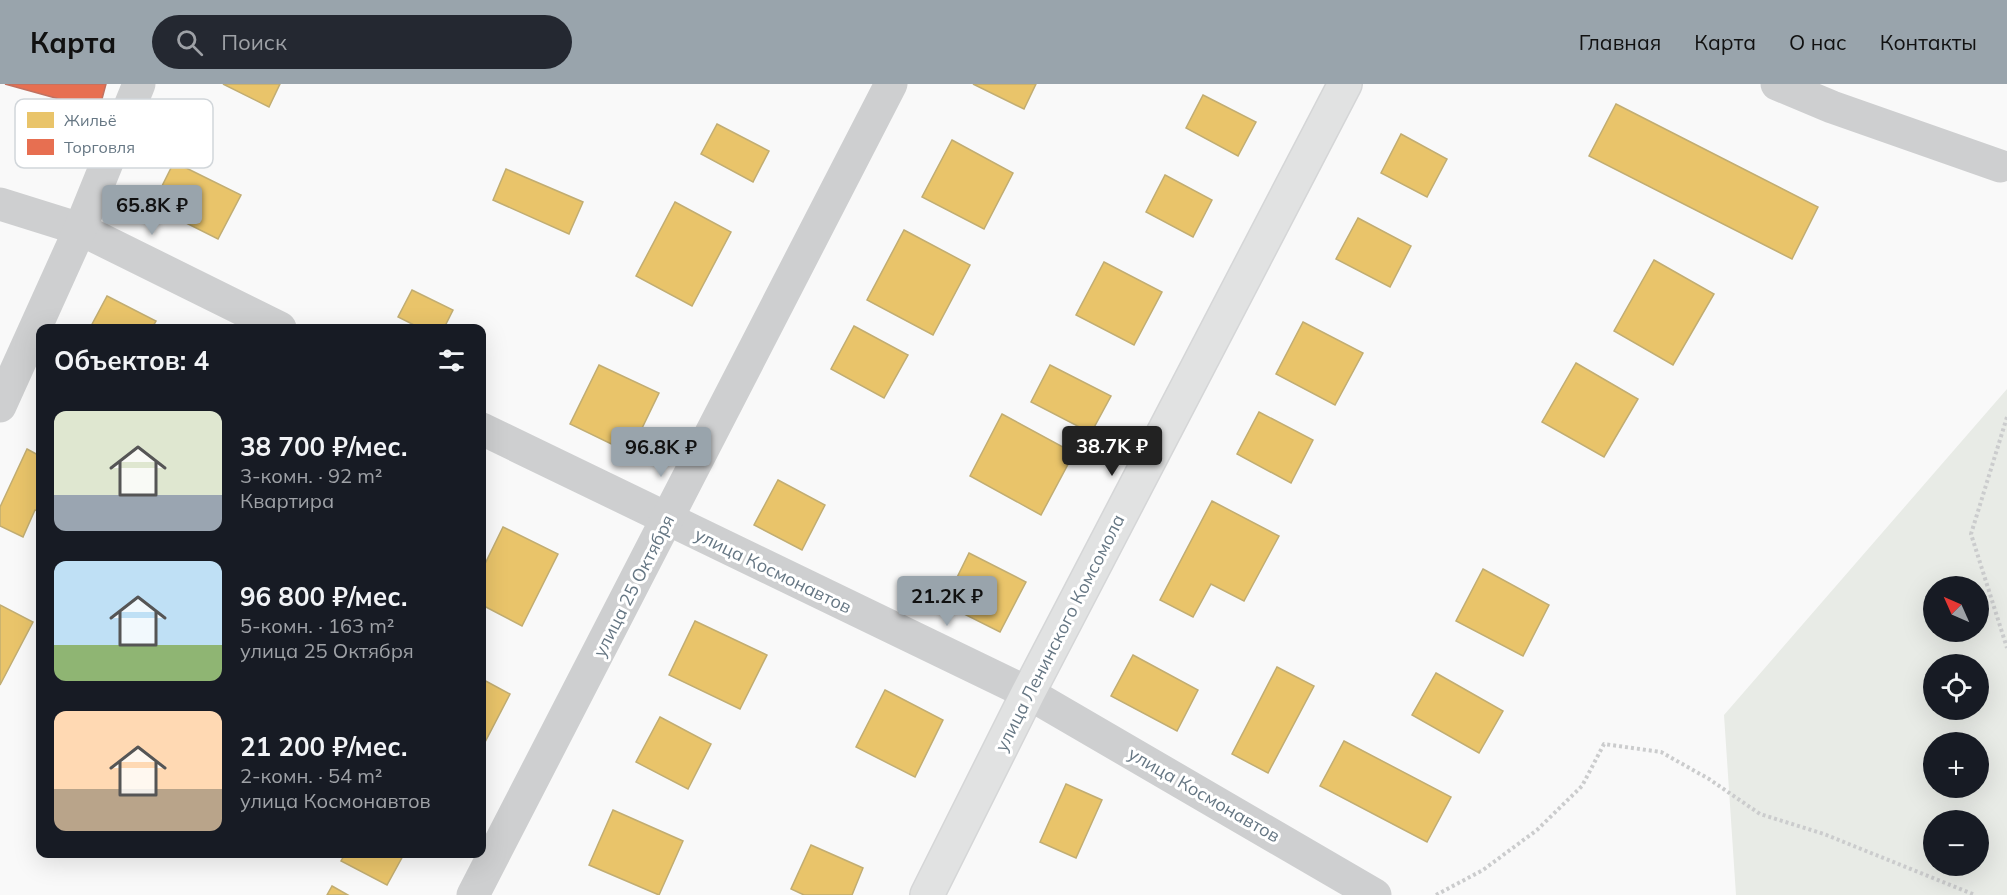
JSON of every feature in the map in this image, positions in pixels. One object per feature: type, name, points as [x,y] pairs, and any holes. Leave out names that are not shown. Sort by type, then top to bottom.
[{"type":"main road","name":"улица Ленинского Комсомола","points":[[927,895],[1028,693],[1346,84]]},
{"type":"street","points":[[133,99],[139,84]]},
{"type":"street","name":"улица 25 Октября","points":[[473,895],[668,521],[891,84]]},
{"type":"street","points":[[1777,84],[1832,107],[2000,166]]},
{"type":"street","points":[[37,324],[105,168]]},
{"type":"street","points":[[0,204],[80,229],[272,324]]},
{"type":"street","points":[[0,406],[36,326]]},
{"type":"street","name":"улица Космонавтов","points":[[486,431],[668,521],[1028,693],[1375,895]]},
{"type":"path","points":[[2007,417],[1971,534],[2007,648]]},
{"type":"path","points":[[1436,895],[1483,870],[1537,830],[1582,786],[1604,744],[1661,752],[1709,779],[1760,813],[1824,834],[1975,895]]},
{"type":"shaded area","points":[[2007,389],[2007,895],[1736,895],[1724,715]]},
{"type":"building: Жильё","points":[[223,84],[280,84],[269,107]]},
{"type":"building: Жильё","points":[[973,84],[1036,84],[1024,109]]},
{"type":"building: Жильё","points":[[1203,95],[1256,122],[1238,156],[1186,128]]},
{"type":"building: Жильё","points":[[1616,104],[1818,207],[1792,259],[1589,156]]},
{"type":"building: Жильё","points":[[717,124],[769,151],[753,182],[701,154]]},
{"type":"building: Жильё","points":[[1401,134],[1447,159],[1427,197],[1381,173]]},
{"type":"building: Жильё","points":[[952,140],[1013,173],[984,229],[922,197]]},
{"type":"building: Жильё","points":[[171,168],[186,168],[241,195],[218,239],[152,206]]},
{"type":"building: Жильё","points":[[506,169],[583,202],[569,234],[493,200]]},
{"type":"building: Жильё","points":[[1165,175],[1212,200],[1193,237],[1146,212]]},
{"type":"building: Жильё","points":[[675,202],[731,232],[692,306],[636,276]]},
{"type":"building: Жильё","points":[[1358,218],[1411,246],[1390,287],[1336,259]]},
{"type":"building: Жильё","points":[[904,230],[970,265],[933,335],[867,300]]},
{"type":"building: Жильё","points":[[1654,260],[1714,294],[1673,365],[1614,331]]},
{"type":"building: Жильё","points":[[1104,262],[1162,292],[1134,345],[1076,315]]},
{"type":"building: Жильё","points":[[412,290],[453,310],[446,324],[412,324],[398,317]]},
{"type":"building: Жильё","points":[[107,296],[156,321],[154,324],[92,324]]},
{"type":"building: Жильё","points":[[1303,322],[1363,353],[1335,405],[1276,374]]},
{"type":"building: Жильё","points":[[854,326],[908,355],[884,398],[831,369]]},
{"type":"building: Жильё","points":[[1576,363],[1638,399],[1604,457],[1542,422]]},
{"type":"building: Жильё","points":[[599,365],[659,393],[630,453],[570,424]]},
{"type":"building: Жильё","points":[[1050,365],[1111,396],[1091,433],[1031,402]]},
{"type":"building: Жильё","points":[[1259,412],[1313,440],[1291,483],[1237,454]]},
{"type":"building: Жильё","points":[[1002,414],[1074,453],[1041,515],[970,476]]},
{"type":"building: Жильё","points":[[27,449],[36,454],[36,510],[23,537],[0,526],[0,507]]},
{"type":"building: Жильё","points":[[778,480],[825,505],[802,550],[754,525]]},
{"type":"building: Жильё","points":[[1212,501],[1279,536],[1244,601],[1211,584],[1193,617],[1160,600]]},
{"type":"building: Жильё","points":[[503,527],[558,554],[522,626],[486,607],[486,562]]},
{"type":"building: Жильё","points":[[969,553],[1026,582],[1000,632],[944,604]]},
{"type":"building: Жильё","points":[[1483,569],[1549,605],[1523,656],[1456,621]]},
{"type":"building: Жильё","points":[[0,605],[33,622],[0,685]]},
{"type":"building: Жильё","points":[[695,621],[767,655],[740,709],[669,675]]},
{"type":"building: Жильё","points":[[1133,655],[1198,690],[1177,731],[1111,696]]},
{"type":"building: Жильё","points":[[1277,667],[1314,686],[1268,773],[1232,754]]},
{"type":"building: Жильё","points":[[1436,673],[1503,711],[1479,753],[1412,715]]},
{"type":"building: Жильё","points":[[486,681],[510,694],[486,740]]},
{"type":"building: Жильё","points":[[885,690],[943,720],[915,777],[856,747]]},
{"type":"building: Жильё","points":[[660,717],[711,744],[688,789],[636,762]]},
{"type":"building: Жильё","points":[[1344,741],[1451,797],[1427,842],[1320,786]]},
{"type":"building: Жильё","points":[[1066,784],[1102,800],[1076,858],[1040,842]]},
{"type":"building: Жильё","points":[[613,810],[683,841],[659,895],[589,865]]},
{"type":"building: Жильё","points":[[811,845],[863,868],[852,895],[804,895],[791,889]]},
{"type":"building: Жильё","points":[[343,858],[402,858],[387,885],[341,861]]},
{"type":"building: Жильё","points":[[332,886],[348,895],[327,895]]},
{"type":"building: Торговля","points":[[5,84],[106,84],[102,99],[59,99]]}]
